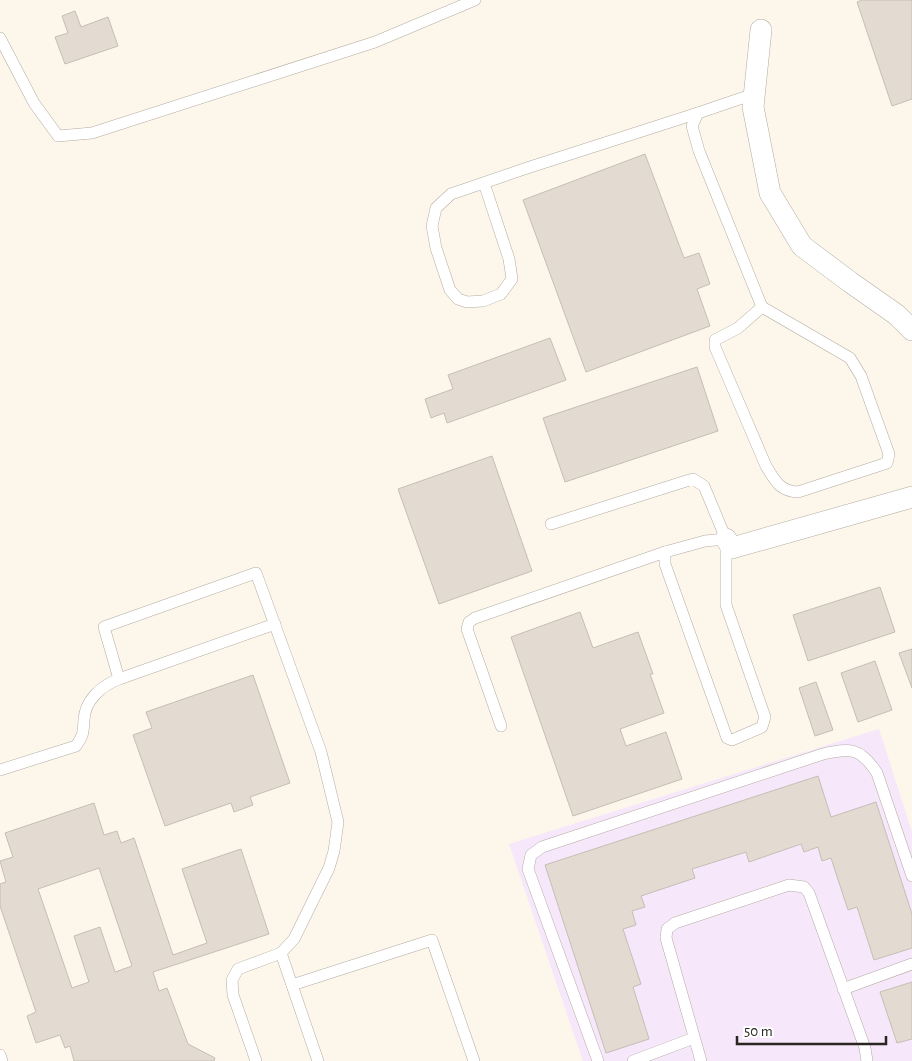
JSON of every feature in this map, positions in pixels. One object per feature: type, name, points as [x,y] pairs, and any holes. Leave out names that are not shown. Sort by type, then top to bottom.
[{"type":"street","points":[[761,30],[753,107],[770,193],[802,246],[897,315],[912,330]]},
{"type":"street","points":[[726,539],[732,548],[912,497]]},
{"type":"lane","points":[[0,38],[34,103],[58,136],[92,133],[376,42],[475,0]]},
{"type":"lane","points":[[484,183],[510,260],[512,279],[501,294],[483,301],[467,302],[458,299],[450,290],[436,248],[432,226],[436,208],[450,194],[754,94]]},
{"type":"lane","points":[[698,113],[692,126],[699,151],[762,307],[850,358],[861,376],[880,428],[889,454],[887,463],[798,492],[788,491],[778,484],[766,466],[715,347],[715,340],[738,328],[762,307]]},
{"type":"lane","points":[[552,524],[693,479],[704,486],[726,539],[726,605],[765,718],[762,727],[732,740],[727,738],[665,564],[665,552]]},
{"type":"lane","points":[[501,726],[467,629],[469,622],[475,618],[677,547],[726,539]]},
{"type":"lane","points":[[119,679],[104,627],[256,573],[321,752],[338,822],[334,851],[328,868],[294,939],[282,954],[238,970],[232,980],[233,995],[256,1061]]},
{"type":"lane","points":[[0,770],[76,746],[84,734],[84,718],[88,703],[110,682],[275,624]]},
{"type":"lane","points":[[598,1061],[528,869],[532,855],[542,847],[823,754],[845,749],[857,752],[870,761],[877,773],[912,876]]},
{"type":"lane","points":[[701,1061],[666,938],[667,929],[675,923],[789,885],[804,886],[809,893],[865,1048],[867,1061]]},
{"type":"lane","points":[[292,985],[432,940],[474,1061]]},
{"type":"lane","points":[[282,954],[318,1061]]},
{"type":"lane","points":[[843,989],[912,964]]},
{"type":"lane","points":[[633,1061],[694,1038]]},
{"type":"lane","points":[[0,1055],[2,1061]]},
{"type":"shaded area","points":[[879,729],[912,832],[912,1061],[583,1061],[509,844]]},
{"type":"building","points":[[862,0],[912,0],[912,99],[892,106],[857,2]]},
{"type":"building","points":[[75,11],[81,27],[108,17],[118,46],[65,64],[55,37],[68,33],[62,16]]},
{"type":"building","points":[[645,154],[684,258],[699,253],[710,284],[697,289],[710,326],[586,372],[523,200]]},
{"type":"building","points":[[550,338],[566,380],[447,423],[444,413],[431,418],[425,399],[453,389],[448,375]]},
{"type":"building","points":[[697,367],[718,431],[565,482],[543,418]]},
{"type":"building","points":[[492,456],[532,571],[439,604],[398,489]]},
{"type":"building","points":[[880,587],[895,632],[808,661],[793,615]]},
{"type":"building","points":[[580,612],[593,648],[638,632],[664,713],[620,729],[626,746],[666,732],[682,779],[573,816],[511,637]]},
{"type":"building","points":[[912,649],[912,688],[899,653]]},
{"type":"building","points":[[875,661],[892,710],[858,722],[841,673]]},
{"type":"building","points":[[253,675],[290,783],[250,797],[253,805],[234,812],[231,803],[165,826],[133,735],[152,728],[146,712]]},
{"type":"building","points":[[816,682],[833,730],[815,736],[799,688]]},
{"type":"building","points":[[818,776],[831,817],[876,802],[912,914],[912,948],[874,960],[857,907],[848,910],[831,858],[822,861],[818,847],[804,852],[801,844],[749,862],[746,852],[692,869],[695,878],[641,896],[645,907],[632,911],[636,925],[623,929],[641,984],[633,987],[649,1039],[606,1053],[545,865]]},
{"type":"building","points":[[94,803],[104,835],[117,831],[121,843],[134,838],[173,955],[207,943],[182,869],[241,849],[269,934],[153,972],[159,991],[167,988],[188,1044],[215,1058],[214,1061],[74,1061],[70,1046],[65,1048],[60,1035],[36,1043],[27,1016],[36,1012],[0,906],[0,884],[6,882],[0,861],[13,857],[5,833]],"holes":[[[99,868],[132,966],[115,972],[100,927],[74,936],[89,982],[72,988],[38,889]]]},
{"type":"building","points":[[912,982],[912,1039],[897,1043],[880,992]]}]
